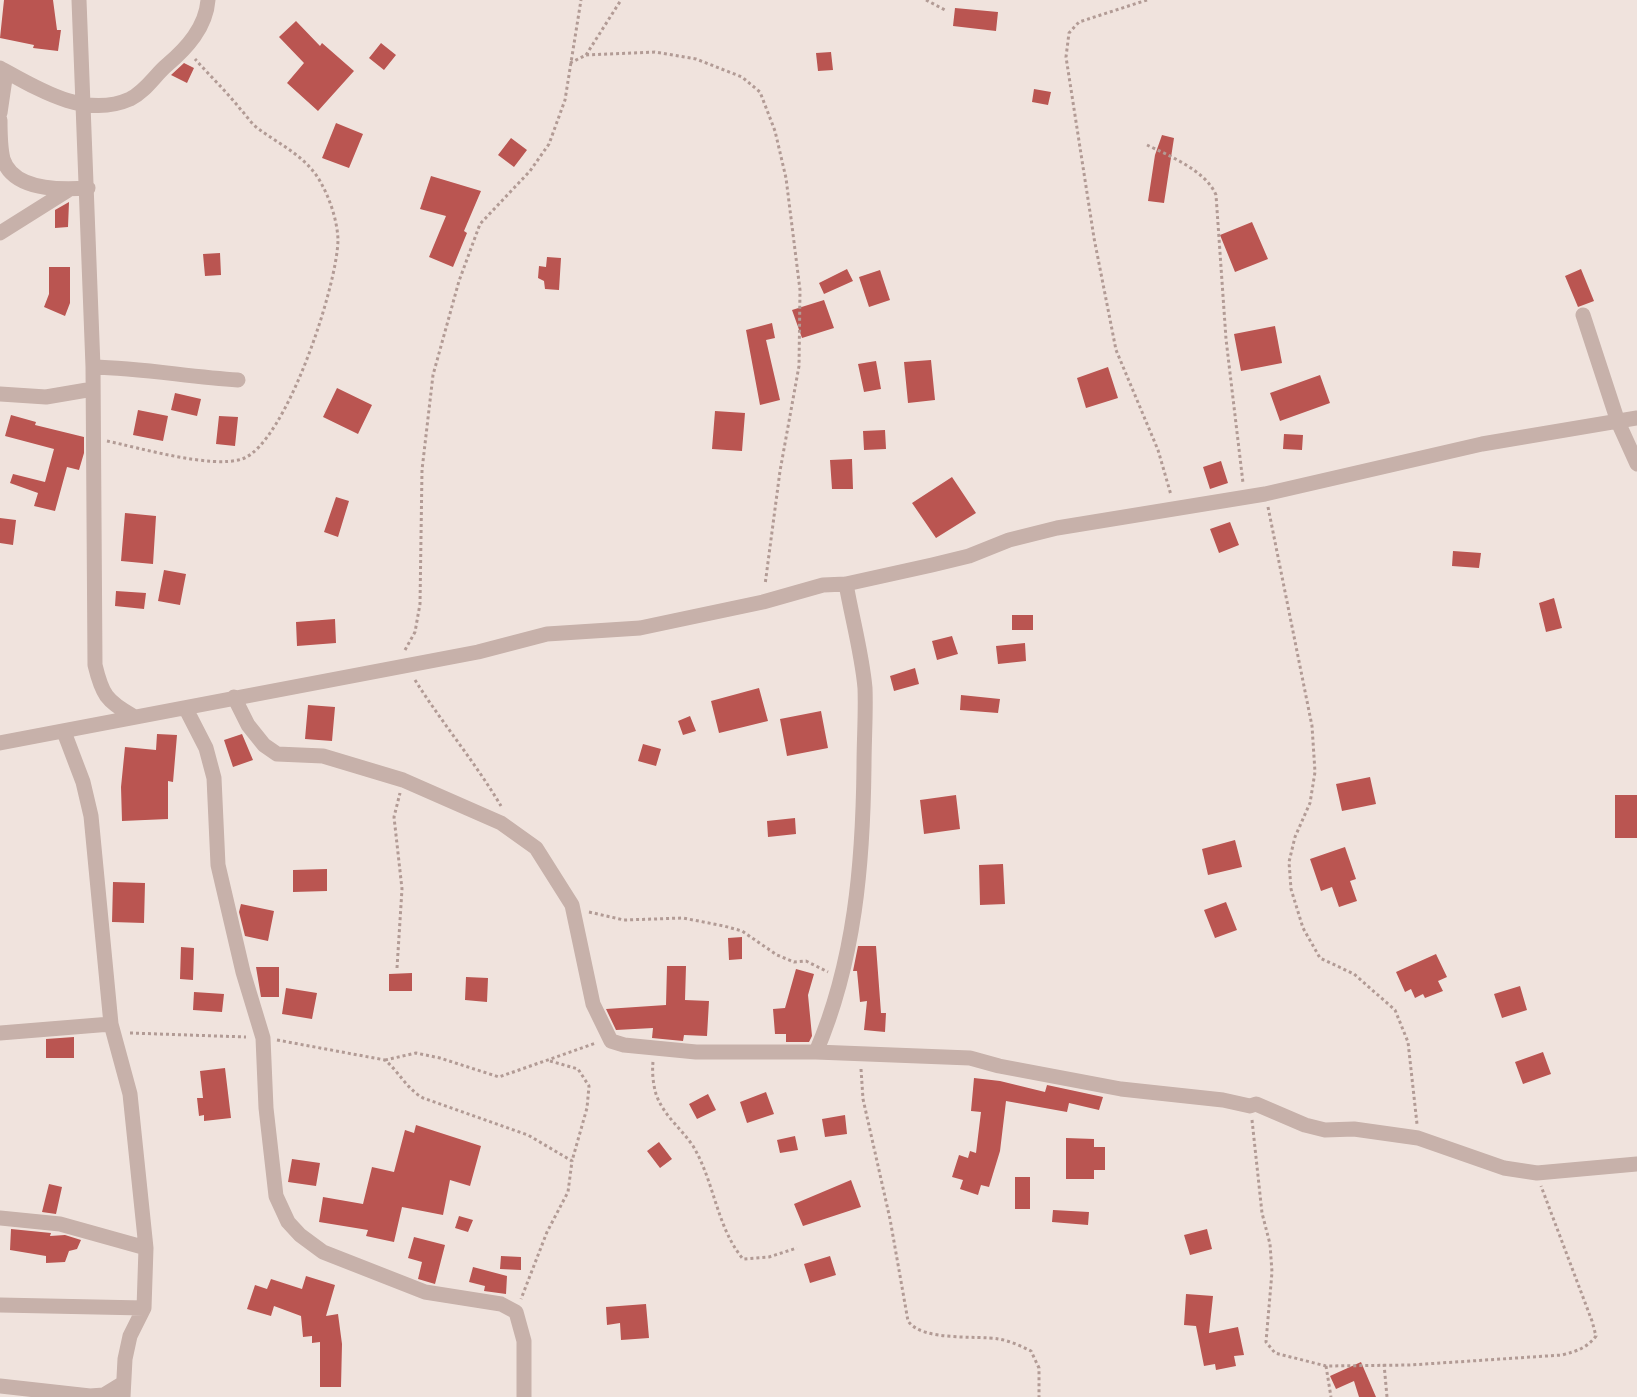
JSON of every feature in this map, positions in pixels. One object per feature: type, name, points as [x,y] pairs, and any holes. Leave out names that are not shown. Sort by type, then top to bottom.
[{"type":"street","points":[[79,0],[88,188],[87,260],[93,367],[95,665],[101,691],[114,706],[133,716]]},
{"type":"street","points":[[0,112],[3,70],[37,90],[84,104],[115,103],[130,99],[144,89],[186,49],[200,28],[208,0]]},
{"type":"street","points":[[0,120],[3,158],[8,168],[30,183],[45,188],[88,188]]},
{"type":"street","points":[[0,233],[70,189]]},
{"type":"street","points":[[1583,315],[1618,422],[1637,464]]},
{"type":"street","points":[[93,367],[141,368],[177,376],[238,380]]},
{"type":"street","points":[[0,394],[46,397],[93,389]]},
{"type":"street","points":[[0,743],[478,652],[547,634],[640,627],[763,602],[823,585],[846,584],[969,556],[1009,540],[1057,528],[1125,519],[1176,508],[1265,494],[1482,444],[1637,418]]},
{"type":"street","points":[[816,1052],[836,1002],[860,883],[865,687],[846,584]]},
{"type":"street","points":[[234,698],[248,725],[264,745],[277,754],[323,756],[403,780],[501,823],[536,848],[572,905],[593,1004],[608,1038],[624,1045],[696,1052],[816,1052],[970,1058],[1063,1079],[1250,1106],[1256,1104],[1275,1114],[1325,1130],[1354,1129],[1418,1138],[1450,1147],[1494,1165],[1537,1173],[1637,1164]]},
{"type":"street","points":[[186,709],[206,748],[214,778],[218,865],[243,972],[263,1038],[266,1108],[276,1196],[288,1222],[300,1235],[323,1252],[425,1292],[501,1304],[516,1312],[524,1341],[524,1397]]},
{"type":"street","points":[[0,1386],[90,1396],[123,1390],[130,1336],[144,1308],[146,1248],[130,1094],[113,1028],[91,816],[83,782],[64,732]]},
{"type":"street","points":[[0,1033],[113,1028]]},
{"type":"street","points":[[0,1218],[60,1224],[146,1248]]},
{"type":"street","points":[[0,1305],[144,1308]]},
{"type":"path","points":[[517,834],[471,756],[399,667],[415,632],[420,604],[422,470],[433,375],[459,281],[480,224],[530,171],[549,144],[565,100],[582,0]]},
{"type":"path","points":[[586,55],[621,0]]},
{"type":"path","points":[[926,0],[945,10]]},
{"type":"path","points":[[1147,0],[1079,22],[1069,33],[1066,57],[1094,238],[1116,350],[1158,450],[1176,508]]},
{"type":"path","points":[[94,438],[206,461],[240,460],[255,454],[278,422],[296,385],[322,315],[332,273],[338,240],[335,219],[320,181],[308,165],[250,121],[186,49]]},
{"type":"path","points":[[570,63],[586,55],[655,52],[696,59],[742,77],[760,92],[775,131],[786,178],[800,290],[799,366],[780,471],[763,602]]},
{"type":"path","points":[[1147,145],[1179,162],[1211,184],[1216,195],[1226,339],[1244,497]]},
{"type":"path","points":[[1265,494],[1312,726],[1315,772],[1310,803],[1295,837],[1289,862],[1291,889],[1303,928],[1320,958],[1354,974],[1395,1010],[1408,1042],[1418,1138]]},
{"type":"path","points":[[397,968],[402,889],[394,817],[403,780]]},
{"type":"path","points":[[572,905],[599,917],[624,921],[682,918],[724,926],[742,931],[777,955],[794,962],[806,961],[840,979]]},
{"type":"path","points":[[113,1028],[263,1038],[385,1060],[416,1053],[440,1058],[499,1077],[608,1038]]},
{"type":"path","points":[[654,1048],[652,1071],[656,1094],[666,1115],[681,1129],[694,1149],[731,1244],[743,1259],[769,1257],[797,1248]]},
{"type":"path","points":[[860,1055],[863,1100],[890,1219],[908,1321],[912,1328],[961,1338],[999,1339],[1031,1351],[1039,1368],[1039,1397]]},
{"type":"path","points":[[385,1060],[399,1072],[411,1091],[423,1098],[528,1135],[572,1161]]},
{"type":"path","points":[[516,1312],[547,1232],[567,1192],[572,1161],[587,1108],[589,1086],[578,1069],[548,1061]]},
{"type":"path","points":[[1250,1106],[1262,1213],[1270,1244],[1272,1272],[1266,1342],[1275,1353],[1326,1366],[1410,1365],[1562,1355],[1580,1350],[1590,1344],[1596,1336],[1592,1321],[1554,1226],[1537,1173]]},
{"type":"path","points":[[1384,1364],[1387,1397]]},
{"type":"path","points":[[1326,1366],[1331,1397]]},
{"type":"building","points":[[4,0],[53,0],[57,30],[61,30],[58,51],[33,48],[34,45],[0,38]]},
{"type":"building","points":[[955,8],[998,12],[996,31],[953,26]]},
{"type":"building","points":[[296,21],[320,46],[322,43],[354,71],[318,111],[287,83],[304,63],[279,37]]},
{"type":"building","points":[[381,43],[396,55],[384,70],[369,58]]},
{"type":"building","points":[[831,52],[833,70],[818,71],[816,53]]},
{"type":"building","points":[[184,63],[194,68],[187,83],[171,75]]},
{"type":"building","points":[[1034,89],[1051,92],[1048,105],[1032,102]]},
{"type":"building","points":[[336,123],[363,134],[349,168],[322,158]]},
{"type":"building","points":[[1162,135],[1174,138],[1164,203],[1148,201],[1155,155]]},
{"type":"building","points":[[511,138],[527,150],[514,167],[498,155]]},
{"type":"building","points":[[431,176],[481,191],[464,231],[467,233],[453,267],[429,257],[446,216],[420,209]]},
{"type":"building","points":[[69,202],[68,227],[55,228],[55,210]]},
{"type":"building","points":[[1252,222],[1268,259],[1235,272],[1220,235]]},
{"type":"building","points":[[220,253],[221,275],[205,276],[203,254]]},
{"type":"building","points":[[547,257],[561,258],[559,290],[545,289],[544,281],[538,278],[539,266],[546,267]]},
{"type":"building","points":[[49,267],[70,267],[70,303],[65,316],[44,307],[49,294]]},
{"type":"building","points":[[847,269],[853,281],[824,294],[819,283]]},
{"type":"building","points":[[1581,269],[1594,301],[1578,307],[1565,276]]},
{"type":"building","points":[[880,270],[890,300],[869,307],[859,277]]},
{"type":"building","points":[[824,300],[834,328],[802,338],[792,310]]},
{"type":"building","points":[[772,323],[775,338],[766,340],[780,400],[760,405],[746,330]]},
{"type":"building","points":[[1275,326],[1282,363],[1241,371],[1234,334]]},
{"type":"building","points":[[931,360],[935,400],[908,403],[904,362]]},
{"type":"building","points":[[876,361],[881,389],[864,392],[858,364]]},
{"type":"building","points":[[1108,367],[1118,398],[1086,408],[1077,378]]},
{"type":"building","points":[[1320,375],[1330,403],[1280,421],[1270,393]]},
{"type":"building","points":[[337,388],[372,405],[358,434],[323,417]]},
{"type":"building","points":[[175,393],[201,399],[197,416],[171,410]]},
{"type":"building","points":[[138,410],[168,416],[163,441],[133,435]]},
{"type":"building","points":[[715,411],[745,413],[742,451],[712,449]]},
{"type":"building","points":[[11,415],[36,422],[35,425],[84,437],[84,453],[79,470],[67,467],[55,511],[34,506],[38,493],[10,483],[13,474],[45,482],[54,449],[5,436]]},
{"type":"building","points":[[219,416],[238,417],[235,446],[216,444]]},
{"type":"building","points":[[885,430],[886,449],[864,450],[863,431]]},
{"type":"building","points":[[1284,434],[1303,435],[1302,450],[1283,449]]},
{"type":"building","points":[[852,459],[853,489],[832,489],[830,460]]},
{"type":"building","points":[[1221,461],[1228,483],[1210,489],[1203,467]]},
{"type":"building","points":[[952,477],[976,513],[936,538],[912,503]]},
{"type":"building","points":[[336,497],[349,501],[338,537],[324,532]]},
{"type":"building","points":[[125,513],[156,516],[153,564],[121,561]]},
{"type":"building","points":[[0,518],[16,520],[13,545],[0,543]]},
{"type":"building","points":[[1230,522],[1239,545],[1219,553],[1210,529]]},
{"type":"building","points":[[1453,551],[1481,553],[1479,568],[1452,566]]},
{"type":"building","points":[[164,570],[186,574],[180,605],[158,601]]},
{"type":"building","points":[[116,591],[146,593],[144,609],[115,606]]},
{"type":"building","points":[[1554,598],[1562,628],[1546,632],[1539,603]]},
{"type":"building","points":[[1012,615],[1033,615],[1033,630],[1012,630]]},
{"type":"building","points":[[335,619],[336,643],[297,646],[296,622]]},
{"type":"building","points":[[952,636],[958,654],[937,660],[932,641]]},
{"type":"building","points":[[1025,643],[1026,661],[998,664],[996,646]]},
{"type":"building","points":[[915,668],[919,684],[894,691],[890,676]]},
{"type":"building","points":[[759,688],[768,721],[719,733],[711,701]]},
{"type":"building","points":[[961,695],[1000,699],[998,713],[960,710]]},
{"type":"building","points":[[308,705],[335,707],[332,741],[305,739]]},
{"type":"building","points":[[821,711],[828,748],[787,756],[780,719]]},
{"type":"building","points":[[690,716],[696,731],[683,735],[678,721]]},
{"type":"building","points":[[157,734],[177,735],[173,782],[168,781],[168,819],[122,821],[121,787],[125,747],[156,750]]},
{"type":"building","points":[[242,734],[253,760],[233,767],[224,740]]},
{"type":"building","points":[[643,744],[661,749],[656,766],[638,761]]},
{"type":"building","points":[[1370,777],[1376,804],[1342,811],[1336,784]]},
{"type":"building","points":[[956,795],[960,829],[924,834],[920,800]]},
{"type":"building","points":[[1615,795],[1637,795],[1637,838],[1615,838]]},
{"type":"building","points":[[795,818],[796,834],[768,837],[767,821]]},
{"type":"building","points":[[1235,840],[1242,867],[1208,875],[1202,849]]},
{"type":"building","points":[[1345,847],[1356,879],[1350,881],[1357,901],[1339,907],[1332,887],[1321,891],[1310,859]]},
{"type":"building","points":[[1003,864],[1005,904],[980,905],[979,865]]},
{"type":"building","points":[[327,869],[327,891],[293,892],[293,870]]},
{"type":"building","points":[[113,882],[145,883],[144,923],[112,922]]},
{"type":"building","points":[[1226,902],[1237,930],[1215,938],[1204,910]]},
{"type":"building","points":[[241,904],[274,911],[268,941],[245,936],[239,912]]},
{"type":"building","points":[[742,937],[742,959],[729,960],[728,938]]},
{"type":"building","points":[[858,946],[876,946],[881,1013],[886,1013],[885,1032],[864,1030],[867,1001],[860,1002],[857,971],[853,971]]},
{"type":"building","points":[[181,947],[194,948],[193,980],[180,979]]},
{"type":"building","points":[[1436,954],[1447,977],[1438,981],[1443,991],[1425,998],[1423,994],[1415,998],[1411,989],[1405,992],[1396,972]]},
{"type":"building","points":[[667,966],[686,966],[685,1000],[709,1001],[707,1036],[684,1035],[683,1041],[652,1038],[653,1028],[616,1030],[606,1009],[666,1005]]},
{"type":"building","points":[[256,967],[279,967],[279,997],[261,997]]},
{"type":"building","points":[[796,969],[814,974],[808,995],[812,1036],[809,1042],[786,1042],[786,1034],[775,1034],[773,1009],[785,1008]]},
{"type":"building","points":[[412,973],[412,991],[389,991],[389,974]]},
{"type":"building","points":[[466,977],[488,978],[487,1002],[465,1000]]},
{"type":"building","points":[[1520,986],[1527,1010],[1502,1018],[1494,994]]},
{"type":"building","points":[[286,988],[317,993],[312,1019],[282,1014]]},
{"type":"building","points":[[194,992],[224,994],[222,1012],[193,1010]]},
{"type":"building","points":[[74,1037],[74,1058],[46,1058],[46,1039]]},
{"type":"building","points":[[1543,1052],[1551,1074],[1523,1084],[1515,1062]]},
{"type":"building","points":[[225,1068],[231,1118],[204,1121],[204,1115],[199,1116],[197,1098],[203,1098],[200,1071]]},
{"type":"building","points":[[974,1078],[1000,1081],[1045,1092],[1047,1085],[1103,1097],[1099,1110],[1069,1103],[1067,1112],[1006,1101],[1000,1151],[989,1187],[981,1185],[978,1195],[960,1189],[963,1180],[952,1177],[959,1155],[968,1158],[970,1151],[976,1153],[981,1112],[971,1111]]},
{"type":"building","points":[[766,1092],[774,1114],[747,1123],[740,1102]]},
{"type":"building","points":[[708,1094],[716,1110],[697,1119],[689,1104]]},
{"type":"building","points":[[845,1115],[847,1134],[825,1137],[822,1119]]},
{"type":"building","points":[[416,1125],[481,1146],[470,1186],[450,1180],[443,1215],[402,1207],[394,1242],[366,1236],[368,1230],[319,1222],[323,1197],[363,1204],[372,1167],[394,1172],[405,1130],[414,1133]]},
{"type":"building","points":[[795,1136],[798,1150],[780,1153],[777,1140]]},
{"type":"building","points":[[1066,1138],[1094,1139],[1094,1147],[1105,1147],[1105,1170],[1094,1170],[1094,1179],[1066,1179]]},
{"type":"building","points":[[659,1142],[672,1159],[660,1168],[647,1151]]},
{"type":"building","points":[[292,1159],[320,1163],[316,1186],[288,1182]]},
{"type":"building","points":[[1015,1177],[1030,1177],[1030,1209],[1015,1209]]},
{"type":"building","points":[[851,1180],[861,1207],[803,1226],[794,1204]]},
{"type":"building","points":[[49,1184],[62,1187],[56,1214],[42,1212]]},
{"type":"building","points":[[1053,1210],[1089,1212],[1088,1225],[1052,1222]]},
{"type":"building","points":[[459,1216],[473,1220],[468,1232],[455,1228]]},
{"type":"building","points":[[11,1229],[51,1233],[50,1236],[65,1235],[81,1240],[77,1249],[69,1251],[65,1262],[46,1263],[46,1256],[10,1250]]},
{"type":"building","points":[[1207,1229],[1212,1249],[1190,1255],[1184,1235]]},
{"type":"building","points":[[414,1237],[445,1245],[435,1284],[418,1279],[422,1262],[408,1258]]},
{"type":"building","points":[[501,1256],[521,1257],[521,1270],[500,1269]]},
{"type":"building","points":[[830,1256],[836,1275],[810,1283],[804,1264]]},
{"type":"building","points":[[473,1267],[507,1276],[506,1294],[484,1291],[485,1286],[469,1282]]},
{"type":"building","points":[[306,1276],[335,1285],[326,1316],[338,1314],[342,1344],[341,1387],[320,1387],[320,1342],[312,1343],[312,1336],[303,1337],[301,1316],[274,1306],[271,1316],[247,1309],[255,1285],[267,1289],[271,1279],[302,1289]]},
{"type":"building","points":[[1186,1294],[1213,1296],[1209,1333],[1238,1327],[1244,1355],[1234,1356],[1236,1366],[1216,1370],[1215,1364],[1204,1366],[1196,1326],[1184,1325]]},
{"type":"building","points":[[646,1304],[649,1338],[621,1340],[620,1323],[607,1325],[606,1307]]},
{"type":"building","points":[[1361,1362],[1376,1397],[1359,1397],[1354,1381],[1336,1389],[1330,1376]]}]
